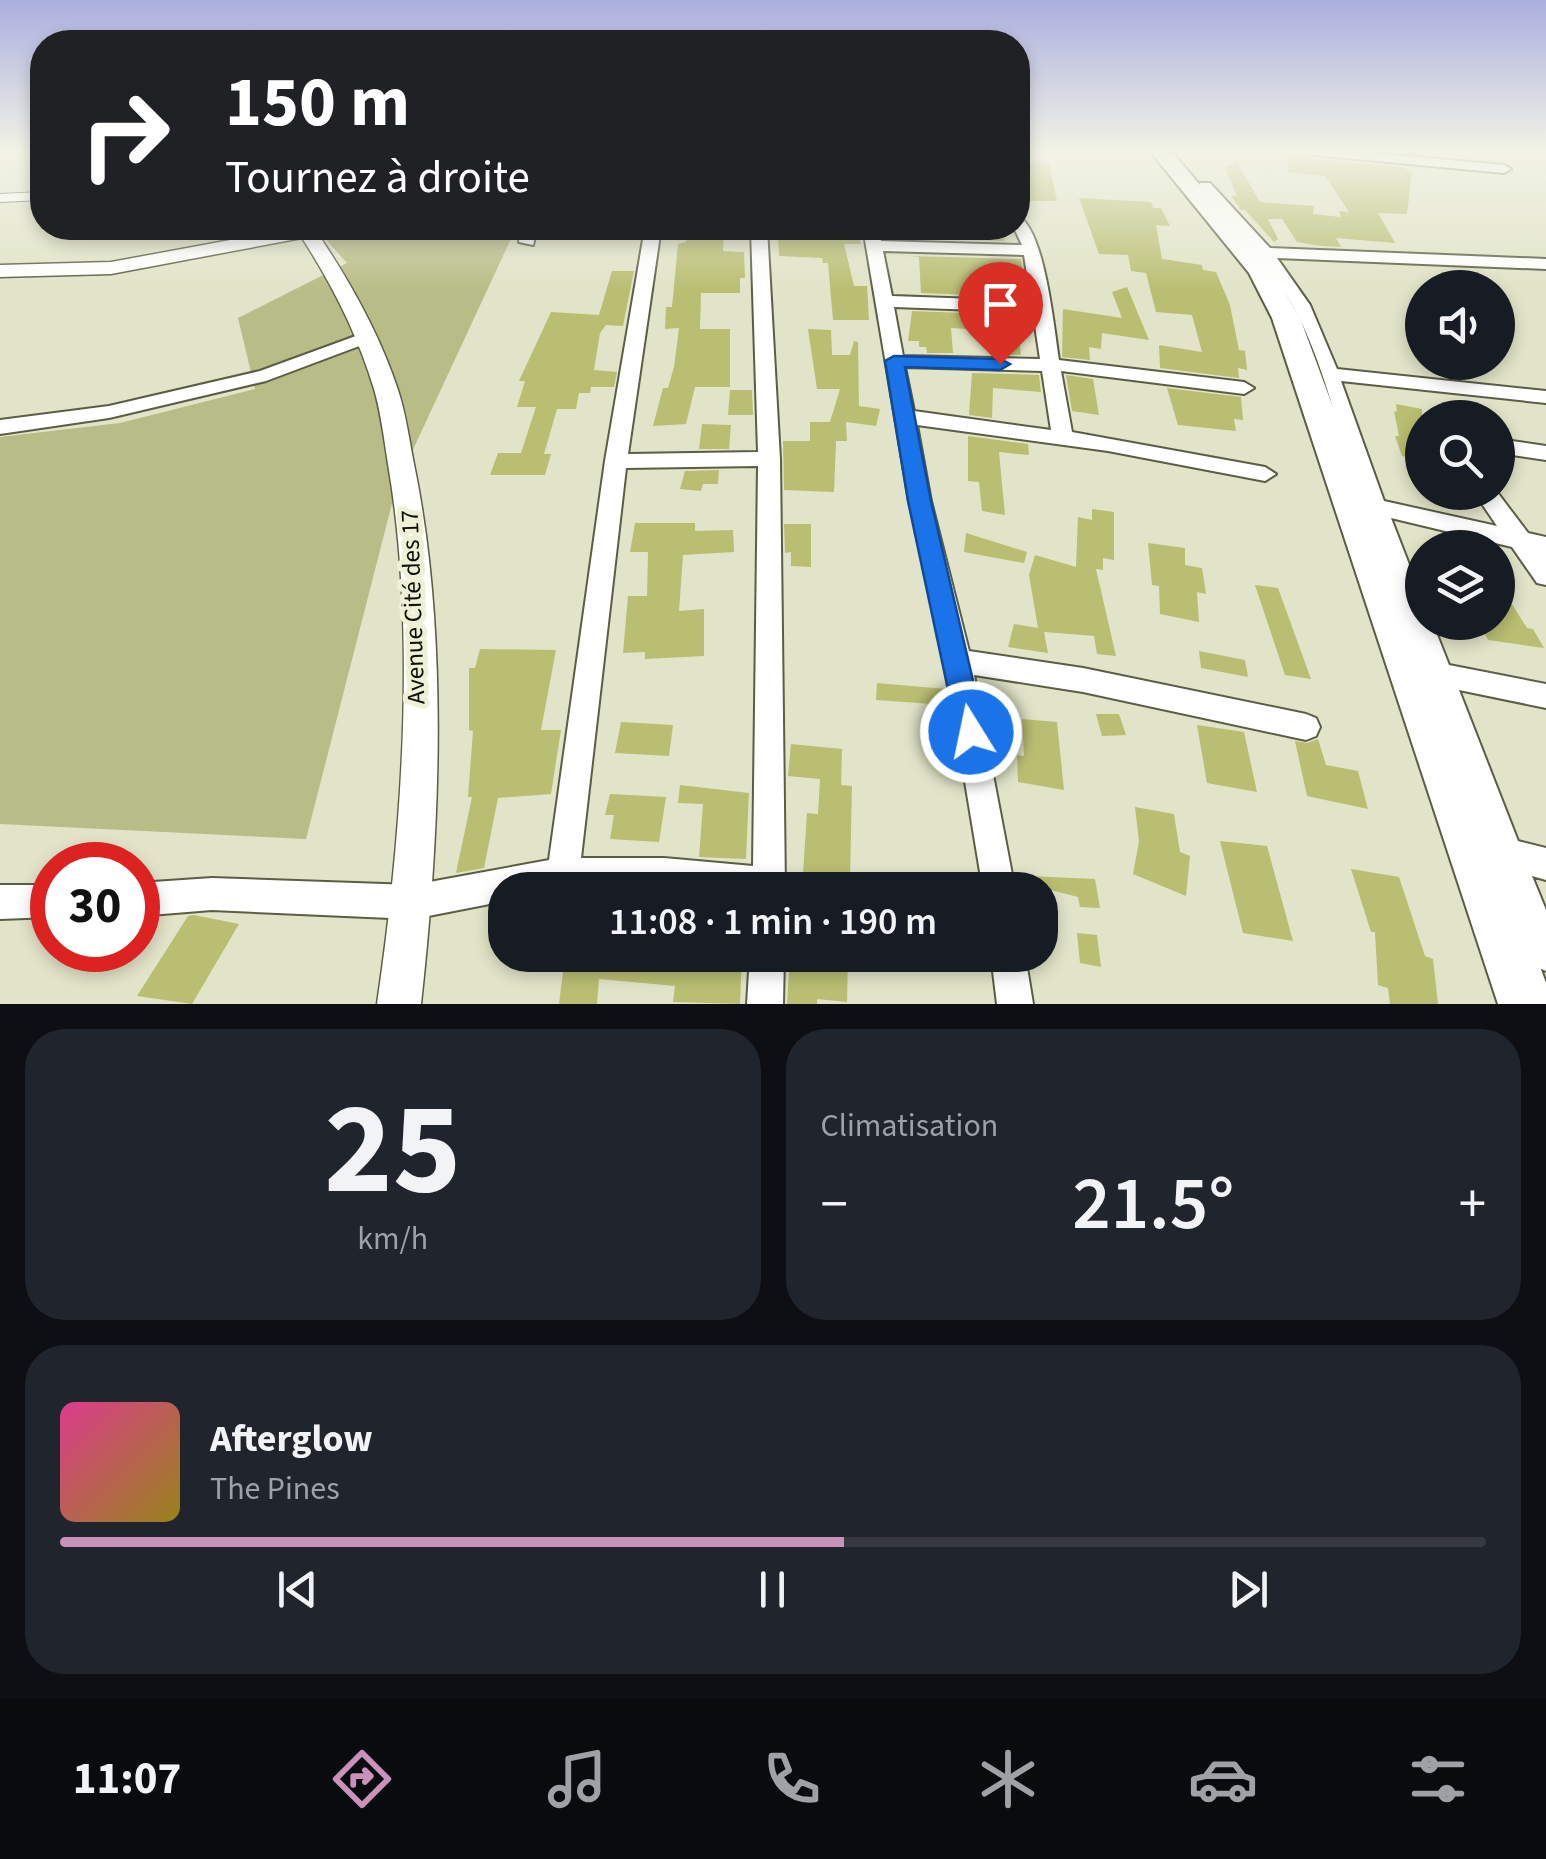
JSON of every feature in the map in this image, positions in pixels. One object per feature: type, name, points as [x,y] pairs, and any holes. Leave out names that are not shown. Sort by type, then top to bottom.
[{"type":"main road","points":[[1200,198],[1260,271],[1286,318],[1363,504],[1424,671],[1466,840],[1526,1004]]},
{"type":"street","points":[[1216,198],[1265,253],[1301,306],[1330,374],[1363,504],[1546,546]]},
{"type":"street","points":[[0,271],[111,268],[254,240]]},
{"type":"street","name":"Avenue Cité des 17","points":[[316,240],[355,311],[386,388],[410,504],[418,633],[413,902],[399,1004]]},
{"type":"street","points":[[562,872],[616,461],[651,240]]},
{"type":"street","points":[[760,240],[769,459],[769,872]]},
{"type":"street","points":[[873,240],[908,417],[920,501],[958,660],[996,872]]},
{"type":"street","points":[[909,240],[1031,250]]},
{"type":"street","points":[[1027,240],[1063,438]]},
{"type":"street","points":[[1265,253],[1546,264]]},
{"type":"street","points":[[883,301],[1042,307]]},
{"type":"street","points":[[0,427],[109,412],[248,380],[364,338]]},
{"type":"street","points":[[894,361],[1157,374],[1244,388]]},
{"type":"street","points":[[1330,374],[1546,398]]},
{"type":"street","points":[[908,417],[1063,438],[1264,474]]},
{"type":"street","points":[[1515,448],[1546,453]]},
{"type":"street","points":[[616,461],[769,459]]},
{"type":"street","points":[[1497,510],[1546,576]]},
{"type":"street","points":[[958,660],[1082,680],[1306,727]]},
{"type":"street","points":[[1424,671],[1546,696]]},
{"type":"street","points":[[1424,671],[1510,854],[1546,954]]},
{"type":"street","points":[[1466,840],[1546,864]]},
{"type":"street","points":[[160,898],[212,894],[413,902],[488,888]]},
{"type":"street","points":[[0,902],[30,901]]},
{"type":"street","points":[[765,1004],[766,972]]},
{"type":"street","points":[[1010,972],[1015,1004]]},
{"type":"green space","points":[[326,240],[510,240],[397,484],[306,839],[0,824],[0,437],[120,423],[255,389],[238,318],[347,263]]},
{"type":"building","points":[[1030,198],[1056,198],[1057,201],[1030,201]]},
{"type":"building","points":[[1079,198],[1151,202],[1153,208],[1161,208],[1170,226],[1156,225],[1162,259],[1202,265],[1203,270],[1216,272],[1230,305],[1239,350],[1245,351],[1247,370],[1238,368],[1239,378],[1160,368],[1159,345],[1202,352],[1192,315],[1156,312],[1146,273],[1131,271],[1128,255],[1099,254]]},
{"type":"building","points":[[1232,198],[1314,206],[1313,214],[1341,217],[1339,211],[1349,212],[1340,198],[1409,198],[1407,214],[1378,213],[1395,243],[1336,238],[1341,247],[1297,242],[1282,219],[1268,219],[1278,239],[1274,242]]},
{"type":"building","points":[[723,240],[723,251],[744,252],[745,278],[740,278],[740,293],[701,293],[700,329],[730,329],[730,387],[695,387],[686,424],[653,426],[663,388],[668,388],[674,367],[679,328],[665,329],[666,307],[672,307],[678,244]]},
{"type":"building","points":[[778,240],[860,240],[861,244],[844,244],[854,286],[867,286],[869,320],[833,320],[828,263],[823,263],[822,258],[779,256]]},
{"type":"building","points":[[909,256],[1021,259],[1021,297],[921,293],[919,257]]},
{"type":"building","points":[[612,271],[634,271],[623,326],[606,325],[600,333],[594,370],[617,372],[614,387],[591,387],[590,393],[579,393],[576,409],[557,409],[544,454],[551,454],[545,475],[490,475],[498,453],[521,453],[536,407],[517,407],[525,381],[519,381],[551,312],[599,315]]},
{"type":"building","points":[[1127,287],[1149,340],[1102,333],[1101,349],[1089,347],[1090,360],[1062,357],[1063,309],[1122,318],[1112,292]]},
{"type":"building","points":[[912,311],[1016,315],[1021,355],[989,354],[987,330],[951,328],[953,353],[927,353],[926,347],[919,347],[919,341],[908,341]]},
{"type":"building","points":[[808,329],[831,330],[832,355],[850,355],[854,341],[858,342],[859,406],[880,409],[876,426],[846,422],[847,441],[836,441],[834,492],[784,490],[783,441],[810,441],[810,422],[830,422],[840,389],[817,389]]},
{"type":"building","points":[[972,373],[1039,375],[1041,392],[993,388],[992,418],[969,415]]},
{"type":"building","points":[[1066,375],[1093,379],[1099,415],[1072,411]]},
{"type":"building","points":[[1167,388],[1241,397],[1243,420],[1234,419],[1236,431],[1178,425]]},
{"type":"building","points":[[730,390],[752,390],[753,415],[728,415]]},
{"type":"building","points":[[1396,404],[1405,406],[1405,457],[1395,436],[1399,436],[1394,411],[1397,412]]},
{"type":"building","points":[[702,424],[731,425],[729,449],[699,449]]},
{"type":"building","points":[[968,436],[1028,444],[1029,455],[999,452],[1005,515],[982,511],[979,482],[968,481]]},
{"type":"building","points":[[719,470],[718,484],[703,484],[701,491],[680,489],[685,471]]},
{"type":"building","points":[[1092,509],[1114,512],[1114,560],[1103,558],[1103,570],[1096,569],[1116,656],[1097,654],[1094,636],[1044,632],[1048,653],[1008,647],[1014,624],[1038,628],[1029,575],[1035,555],[1076,567],[1078,517],[1092,520]]},
{"type":"building","points":[[635,523],[695,523],[695,531],[733,530],[734,552],[683,555],[679,611],[704,609],[704,656],[645,659],[645,652],[623,653],[628,596],[647,596],[648,552],[630,552]]},
{"type":"building","points":[[784,524],[811,524],[811,567],[791,566],[791,552],[785,553]]},
{"type":"building","points":[[966,533],[1027,552],[1024,563],[964,552]]},
{"type":"building","points":[[1148,543],[1185,548],[1185,565],[1202,568],[1206,594],[1197,592],[1199,622],[1160,614],[1159,586],[1152,585]]},
{"type":"building","points":[[1255,585],[1278,588],[1311,679],[1285,675]]},
{"type":"building","points":[[1515,609],[1544,648],[1488,640],[1515,640]]},
{"type":"building","points":[[480,649],[556,650],[541,730],[561,730],[551,794],[498,798],[484,868],[456,873],[472,797],[468,797],[473,731],[469,730],[469,668],[475,668]]},
{"type":"building","points":[[1199,651],[1245,660],[1248,677],[1201,668]]},
{"type":"building","points":[[877,683],[946,689],[946,705],[876,700]]},
{"type":"building","points":[[1096,714],[1119,714],[1126,735],[1102,736]]},
{"type":"building","points":[[1022,719],[1057,722],[1064,790],[1018,782],[1017,755],[1024,756]]},
{"type":"building","points":[[621,722],[673,725],[669,756],[615,753]]},
{"type":"building","points":[[1197,725],[1244,732],[1257,792],[1207,783]]},
{"type":"building","points":[[1318,739],[1326,765],[1358,771],[1368,809],[1307,796],[1295,741],[1307,743]]},
{"type":"building","points":[[791,744],[842,749],[841,785],[852,786],[850,872],[803,872],[807,813],[818,814],[820,779],[788,776]]},
{"type":"building","points":[[680,785],[749,793],[746,859],[699,857],[703,804],[678,803]]},
{"type":"building","points":[[610,794],[666,797],[659,842],[610,839],[614,815],[605,815]]},
{"type":"building","points":[[1135,807],[1174,814],[1180,852],[1190,856],[1186,896],[1133,874],[1139,842]]},
{"type":"building","points":[[1220,841],[1267,846],[1293,941],[1243,933]]},
{"type":"building","points":[[1351,869],[1399,877],[1425,956],[1433,959],[1438,1004],[1390,1004],[1388,988],[1378,985],[1375,932],[1371,932]]},
{"type":"building","points":[[1058,877],[1095,879],[1100,908],[1080,907],[1078,897],[1058,892]]},
{"type":"building","points":[[188,916],[239,924],[192,1004],[137,996],[152,972],[160,972],[160,960]]},
{"type":"building","points":[[1077,933],[1097,935],[1101,967],[1080,963]]},
{"type":"building","points":[[563,972],[741,972],[740,1004],[673,1002],[675,986],[599,979],[597,1004],[559,1004]]},
{"type":"building","points":[[789,972],[848,972],[847,1002],[817,999],[817,1004],[787,1004]]},
{"type":"route","points":[[971,732],[894,361],[1000,364]]}]
